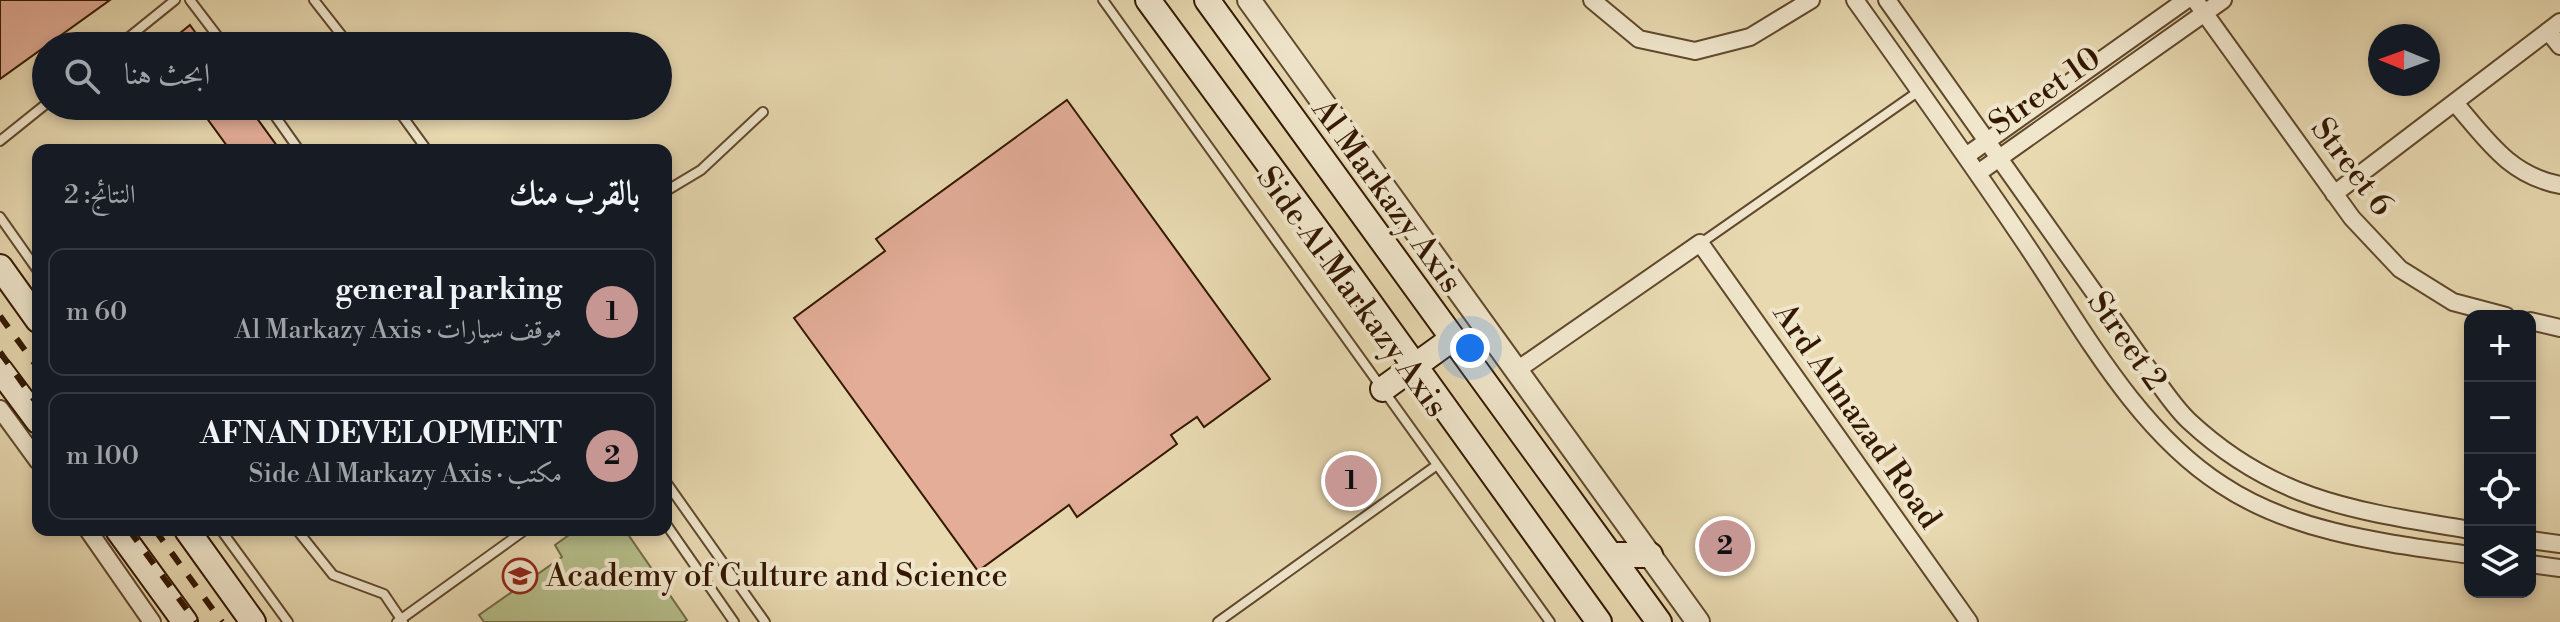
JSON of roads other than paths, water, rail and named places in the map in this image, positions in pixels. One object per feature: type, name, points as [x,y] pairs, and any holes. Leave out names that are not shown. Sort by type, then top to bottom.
[{"type":"main road","points":[[1148,0],[1599,622]]},
{"type":"main road","points":[[1171,0],[1168,14],[1182,49]]},
{"type":"main road","name":"Al Markazy Axis","points":[[1207,0],[1659,622]]},
{"type":"main road","points":[[0,267],[32,312]]},
{"type":"main road","points":[[1383,389],[1452,339]]},
{"type":"main road","points":[[0,370],[32,413]]},
{"type":"main road","points":[[122,536],[185,622]]},
{"type":"main road","points":[[191,536],[253,622]]},
{"type":"main road","points":[[1612,555],[1650,555]]},
{"type":"street","points":[[1249,0],[1698,622]]},
{"type":"street","points":[[1592,0],[1639,39],[1695,51],[1750,37],[1811,0]]},
{"type":"street","name":"Street 2","points":[[1855,0],[1978,173],[2123,388],[2167,442],[2222,486],[2284,517],[2354,536],[2464,554]]},
{"type":"street","name":"Street 2","points":[[1887,0],[2186,419],[2236,460],[2293,491],[2359,512],[2464,529]]},
{"type":"street","name":"Street 10","points":[[1966,156],[2186,0]]},
{"type":"street","name":"Street 10","points":[[1978,173],[2200,7],[2223,0]]},
{"type":"street","name":"Street 6","points":[[2200,7],[2352,218],[2400,269],[2453,302],[2483,310]]},
{"type":"street","points":[[2334,194],[2554,26],[2560,46]]},
{"type":"street","points":[[2455,103],[2507,163],[2542,181],[2560,185]]},
{"type":"street","points":[[1517,370],[1700,243]]},
{"type":"street","name":"Ard Almazad Road","points":[[1700,243],[1969,622]]},
{"type":"street","points":[[2536,322],[2560,328]]},
{"type":"street","points":[[0,409],[32,453]]},
{"type":"street","points":[[2284,517],[2293,491]]},
{"type":"street","points":[[92,536],[152,622]]},
{"type":"street","points":[[2536,541],[2560,544]]},
{"type":"street","points":[[2536,565],[2560,568]]},
{"type":"lane","points":[[135,32],[175,0]]},
{"type":"lane","points":[[190,0],[214,32]]},
{"type":"lane","points":[[314,0],[339,32]]},
{"type":"lane","name":"Side Al Markazy Axis","points":[[1103,0],[1550,622]]},
{"type":"lane","points":[[1700,243],[1920,91]]},
{"type":"lane","points":[[672,187],[701,170],[763,112]]},
{"type":"lane","points":[[0,141],[32,115]]},
{"type":"lane","points":[[278,120],[295,144]]},
{"type":"lane","points":[[405,120],[423,144]]},
{"type":"lane","points":[[0,217],[32,262]]},
{"type":"lane","points":[[1218,622],[1437,465]]},
{"type":"lane","points":[[672,490],[765,622]]},
{"type":"lane","points":[[672,533],[734,622]]},
{"type":"lane","points":[[225,536],[288,622]]},
{"type":"lane","points":[[302,536],[337,579],[378,590],[389,599],[401,621],[517,536]]},
{"type":"railway","points":[[0,316],[32,360]]},
{"type":"railway","points":[[0,352],[32,397]]},
{"type":"railway","points":[[133,536],[196,622]]},
{"type":"railway","points":[[159,536],[222,622]]},
{"type":"place","name":"general parking","points":[[1351,481]]},
{"type":"place","name":"AFNAN DEVELOPMENT","points":[[1725,546]]},
{"type":"place","name":"Academy of Culture and Science","points":[[520,576]]}]
